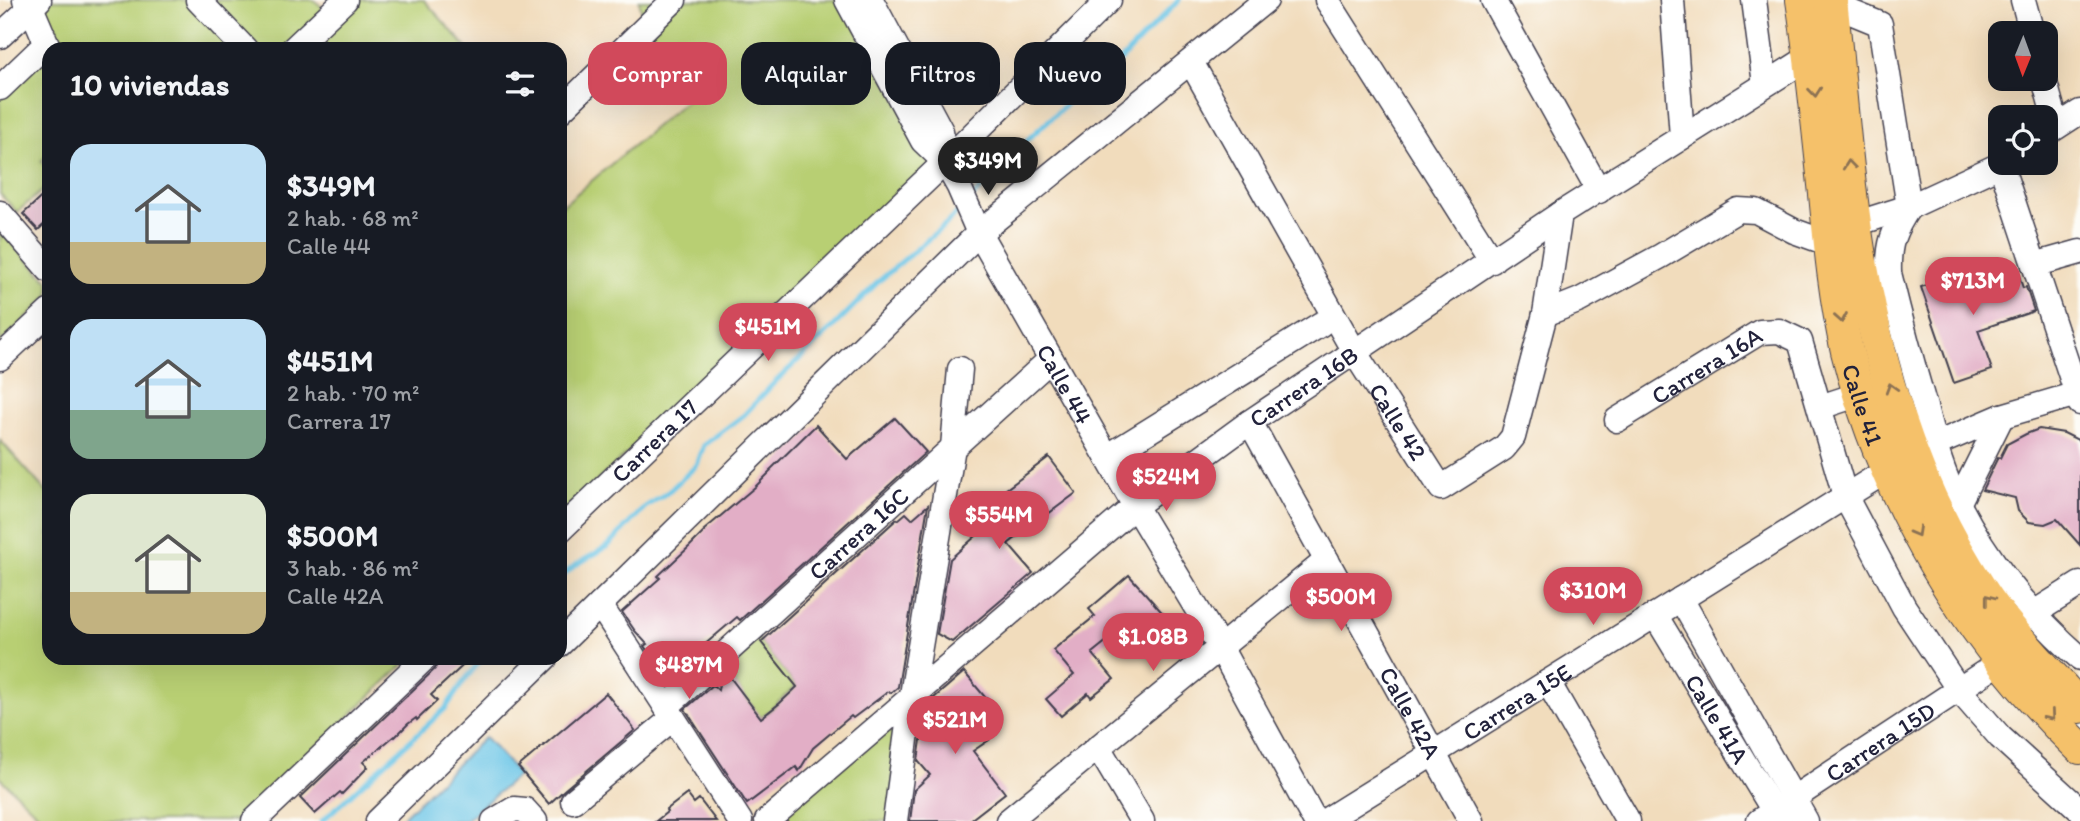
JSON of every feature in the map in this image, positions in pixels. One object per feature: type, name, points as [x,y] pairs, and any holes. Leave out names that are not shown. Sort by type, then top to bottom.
[{"type":"main road","name":"Calle 41","points":[[1821,1],[1811,56],[1830,244],[1847,351],[1886,471],[1912,526],[1940,574],[2002,661],[2080,748]]},
{"type":"main road","name":"Calle 41","points":[[1821,1],[1866,290],[1889,386],[1924,449],[1935,509],[1959,553],[1982,591],[2022,620],[2080,707]]},
{"type":"street","points":[[198,0],[238,42]]},
{"type":"street","points":[[300,42],[345,0]]},
{"type":"street","points":[[847,0],[885,58]]},
{"type":"street","points":[[871,0],[889,42]]},
{"type":"street","name":"Carrera 17","points":[[567,523],[945,162],[1109,0]]},
{"type":"street","points":[[567,636],[977,229],[1266,0]]},
{"type":"street","points":[[1327,0],[1492,261]]},
{"type":"street","points":[[1493,0],[1599,191]]},
{"type":"street","points":[[1672,0],[1682,137]]},
{"type":"street","points":[[1754,0],[1765,84]]},
{"type":"street","points":[[1821,1],[1877,12],[1909,207],[1894,229],[1889,250],[1889,273],[1924,449],[1951,488],[2022,620],[2055,636],[2080,659]]},
{"type":"street","points":[[0,37],[31,2],[46,42]]},
{"type":"street","points":[[2028,2],[2030,21]]},
{"type":"street","points":[[567,103],[658,5]]},
{"type":"street","points":[[0,88],[42,52]]},
{"type":"street","name":"Carrera 16B","points":[[767,821],[1135,506],[1250,422],[1560,214],[1811,56]]},
{"type":"street","name":"Calle 42","points":[[1191,62],[1355,353],[1441,488],[1504,448],[1513,437],[1545,314]]},
{"type":"street","name":"Calle 44","points":[[916,105],[941,131],[945,162],[977,229],[1135,506],[1220,647],[1315,821]]},
{"type":"street","points":[[2058,126],[2080,112]]},
{"type":"street","points":[[1855,224],[1909,207],[1988,170]]},
{"type":"street","points":[[1924,449],[2003,416],[2079,397],[2005,175]]},
{"type":"street","points":[[1545,314],[1580,300],[1738,210],[1756,211],[1794,231],[1830,244]]},
{"type":"street","points":[[0,214],[42,262]]},
{"type":"street","points":[[1545,314],[1560,214]]},
{"type":"street","points":[[2034,265],[2080,252]]},
{"type":"street","points":[[0,358],[42,319]]},
{"type":"street","points":[[1107,457],[1321,324]]},
{"type":"street","name":"Carrera 16A","points":[[1617,419],[1760,332],[1779,331],[1800,341],[1820,407]]},
{"type":"street","name":"Carrera 16C","points":[[573,801],[1051,359]]},
{"type":"street","points":[[895,821],[912,695],[953,447],[960,369]]},
{"type":"street","points":[[1860,394],[1820,407],[1845,496],[1904,607],[1959,690],[2000,737],[2080,810]]},
{"type":"street","points":[[1958,502],[2003,416]]},
{"type":"street","name":"Calle 42A","points":[[1250,422],[1472,821]]},
{"type":"street","name":"Carrera 15E","points":[[1325,821],[1886,471]]},
{"type":"street","points":[[919,479],[943,507]]},
{"type":"street","points":[[1008,821],[1327,560]]},
{"type":"street","points":[[2022,620],[2080,584]]},
{"type":"street","points":[[1681,599],[1776,813],[1806,821]]},
{"type":"street","points":[[600,605],[740,821]]},
{"type":"street","name":"Calle 41A","points":[[1655,615],[1776,813]]},
{"type":"street","name":"Carrera 15D","points":[[1776,813],[2002,661]]},
{"type":"street","points":[[254,821],[418,665]]},
{"type":"street","points":[[378,821],[538,665]]},
{"type":"street","points":[[1548,682],[1628,821]]},
{"type":"street","points":[[1098,747],[1142,821]]},
{"type":"street","points":[[494,821],[514,809],[525,810],[536,821]]},
{"type":"green space","points":[[39,0],[314,0],[330,14],[345,0],[424,0],[462,42],[52,42]]},
{"type":"green space","points":[[639,0],[854,0],[885,55],[885,105],[913,105],[945,162],[567,509],[567,202],[681,105],[727,105],[727,42],[654,42],[645,28]]},
{"type":"green space","points":[[42,61],[42,191],[17,212],[0,194],[0,94]]},
{"type":"green space","points":[[0,231],[42,275],[42,303],[0,343]]},
{"type":"green space","points":[[0,440],[42,487],[42,665],[403,665],[240,821],[45,821],[0,778]]},
{"type":"green space","points":[[758,638],[796,686],[761,718],[722,667]]},
{"type":"green space","points":[[898,712],[892,821],[773,821]]},
{"type":"water","points":[[485,737],[519,775],[464,821],[399,821]]},
{"type":"building","points":[[42,196],[42,226],[38,230],[23,214]]},
{"type":"building","points":[[2016,267],[2034,311],[1978,330],[1992,370],[1954,383],[1921,287],[1958,274],[1962,286]]},
{"type":"building","points":[[895,418],[926,452],[740,620],[737,617],[668,678],[644,646],[647,644],[622,612],[660,578],[658,576],[704,530],[755,487],[816,425],[847,459]]},
{"type":"building","points":[[2039,429],[2064,433],[2080,441],[2080,545],[2057,519],[2045,524],[2029,522],[2018,511],[2015,498],[1982,490],[2007,444]]},
{"type":"building","points":[[1049,457],[1076,493],[1008,544],[1033,573],[952,642],[937,634],[950,559],[1011,505],[1001,493]]},
{"type":"building","points":[[928,505],[898,687],[853,718],[851,716],[813,748],[799,771],[796,767],[747,804],[685,709],[713,685],[718,690],[720,678],[726,672],[761,718],[780,703],[797,687],[761,642],[897,519],[906,513],[912,519]]},
{"type":"building","points":[[1129,575],[1167,618],[1128,652],[1113,636],[1092,653],[1114,679],[1091,697],[1088,693],[1061,716],[1046,699],[1074,675],[1053,650],[1095,616],[1089,609]]},
{"type":"building","points":[[436,665],[463,665],[431,695],[437,701],[363,762],[368,767],[342,794],[340,792],[315,814],[300,798]]},
{"type":"building","points":[[964,672],[1000,715],[982,732],[989,740],[973,751],[1005,793],[969,821],[910,821],[914,790],[930,775],[918,761],[926,705]]},
{"type":"building","points":[[606,693],[635,730],[549,804],[518,767]]},
{"type":"building","points":[[687,794],[694,803],[699,799],[716,821],[656,821],[666,810]]},
{"type":"waterway","points":[[972,198],[1026,141],[1086,86],[1121,60],[1179,0]]},
{"type":"waterway","points":[[567,572],[608,546],[645,507],[668,492],[697,465],[704,445],[744,415],[879,281],[960,210]]},
{"type":"waterway","points":[[322,821],[445,709],[477,665]]}]
